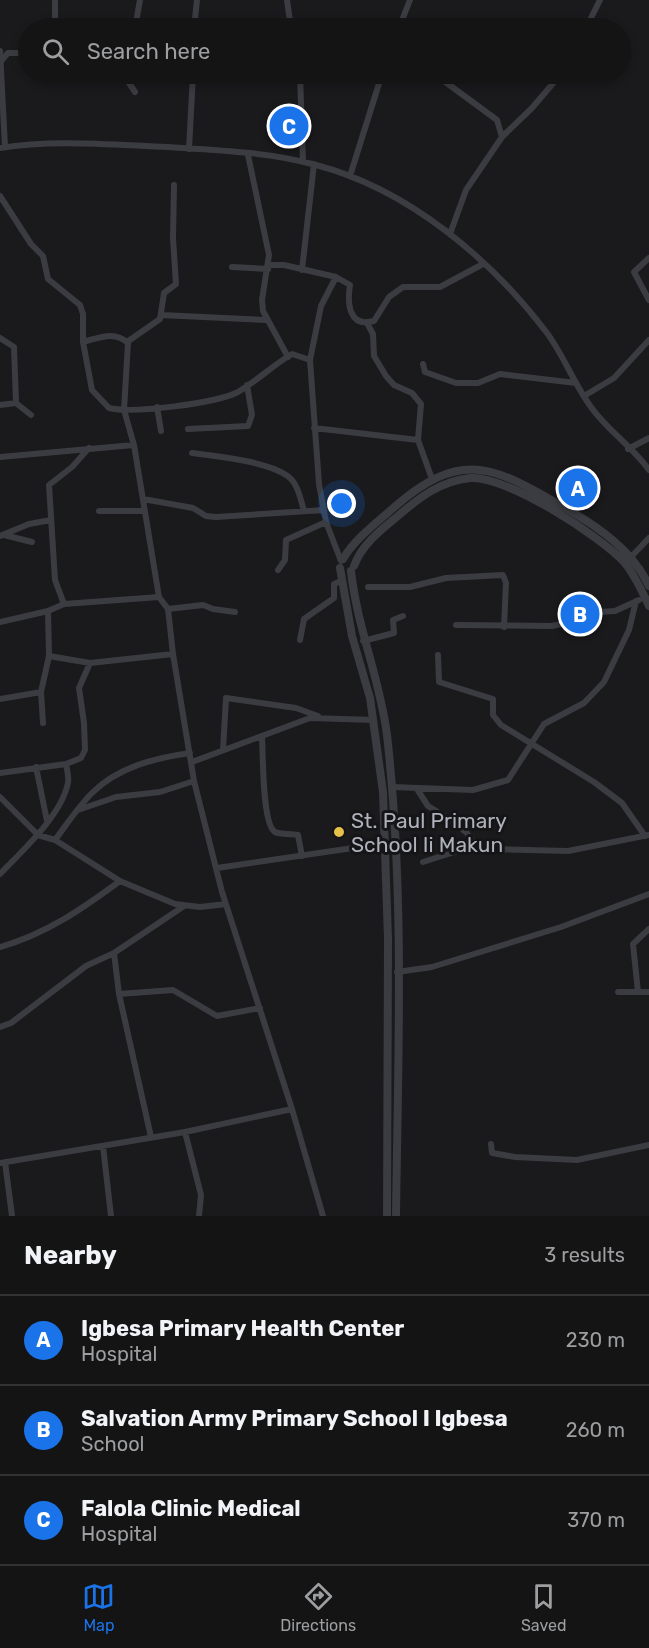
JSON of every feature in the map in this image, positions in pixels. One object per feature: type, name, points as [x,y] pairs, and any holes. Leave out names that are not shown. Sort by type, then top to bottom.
[{"type":"street","points":[[55,0],[55,18]]},
{"type":"street","points":[[137,18],[140,0]]},
{"type":"street","points":[[195,18],[197,0]]},
{"type":"street","points":[[287,0],[290,18]]},
{"type":"street","points":[[403,18],[410,0]]},
{"type":"street","points":[[591,18],[600,0]]},
{"type":"street","points":[[0,51],[2,148],[112,145],[248,155],[314,164],[350,176],[393,197],[450,234],[526,306],[549,335],[584,396],[628,448],[648,467]]},
{"type":"street","points":[[1,62],[8,53],[18,53]]},
{"type":"street","points":[[130,84],[135,92]]},
{"type":"street","points":[[189,149],[192,84]]},
{"type":"street","points":[[300,84],[303,162]]},
{"type":"street","points":[[350,176],[379,84]]},
{"type":"street","points":[[448,84],[497,120],[502,137]]},
{"type":"street","points":[[450,234],[465,190],[502,137],[552,84]]},
{"type":"street","points":[[248,155],[269,255],[262,300],[267,320],[288,357]]},
{"type":"street","points":[[302,270],[314,164]]},
{"type":"street","points":[[127,342],[148,329],[162,315],[164,292],[176,284],[173,238],[174,185]]},
{"type":"street","points":[[0,196],[31,244],[43,256],[48,279],[80,305],[83,314],[83,342],[92,390],[104,405],[124,410],[230,395],[288,357],[297,355],[310,360]]},
{"type":"street","points":[[649,258],[634,272],[649,300]]},
{"type":"street","points":[[232,267],[268,267],[284,264],[336,277],[350,285],[348,302],[353,318],[367,323],[374,321],[388,297],[403,287],[440,287],[483,264]]},
{"type":"street","points":[[336,277],[321,306],[310,360],[314,428],[324,510],[326,522],[345,572],[352,568],[371,540],[415,501],[437,487],[477,478],[502,484],[523,494],[597,539],[625,563],[649,606]]},
{"type":"street","points":[[162,315],[267,320]]},
{"type":"street","points":[[367,323],[373,334],[373,351],[376,361],[391,382],[412,393],[420,404],[418,440],[432,479]]},
{"type":"street","points":[[83,342],[106,335],[127,342]]},
{"type":"street","points":[[0,338],[12,345],[14,349],[16,403]]},
{"type":"street","points":[[584,396],[614,378],[649,340]]},
{"type":"street","points":[[127,342],[124,410],[134,445],[159,597],[168,609],[194,781],[226,904],[292,1109],[323,1216]]},
{"type":"street","points":[[423,364],[424,372],[456,383],[478,382],[500,374],[576,383]]},
{"type":"street","points":[[188,429],[248,426],[252,414],[248,385]]},
{"type":"street","points":[[0,405],[16,403],[31,415]]},
{"type":"street","points":[[157,407],[161,431]]},
{"type":"street","points":[[314,428],[418,440]]},
{"type":"street","points":[[628,448],[649,438]]},
{"type":"street","points":[[0,457],[134,445]]},
{"type":"street","points":[[64,604],[55,580],[49,485],[72,467],[89,448]]},
{"type":"street","points":[[192,453],[243,460],[287,476],[298,489],[304,511]]},
{"type":"street","points":[[387,1216],[387,843],[374,720],[341,581],[341,563],[390,511],[432,479],[465,469],[480,469],[505,475],[578,515],[609,537],[631,557],[649,586]]},
{"type":"street","points":[[143,499],[193,508],[206,516],[216,517],[324,510]]},
{"type":"street","points":[[99,511],[144,511]]},
{"type":"street","points":[[2,535],[29,524],[51,520]]},
{"type":"street","points":[[278,570],[285,560],[286,540],[326,522]]},
{"type":"street","points":[[2,535],[32,542]]},
{"type":"street","points":[[631,557],[649,538]]},
{"type":"street","points":[[341,563],[351,559],[363,641],[379,694],[392,787],[397,870],[396,1216]]},
{"type":"street","points":[[368,586],[410,587],[446,578],[476,574],[503,575],[506,583],[504,627]]},
{"type":"street","points":[[300,640],[304,619],[334,598],[334,584],[341,581]]},
{"type":"street","points":[[0,622],[48,611],[64,604],[159,597]]},
{"type":"street","points":[[456,626],[558,626],[574,621],[583,613],[615,610],[644,597]]},
{"type":"street","points":[[392,787],[473,790],[508,780],[544,724],[584,703],[604,682],[632,621],[636,602]]},
{"type":"street","points":[[168,609],[203,604],[213,609],[235,612]]},
{"type":"street","points":[[43,723],[41,692],[49,656],[48,611]]},
{"type":"street","points":[[363,641],[394,633],[393,620],[403,616]]},
{"type":"street","points":[[49,656],[90,663],[173,654]]},
{"type":"street","points":[[417,789],[428,806],[466,832],[476,845],[490,850],[550,852],[584,849],[647,836],[622,803],[499,722],[493,715],[495,704],[493,699],[440,682],[438,655]]},
{"type":"street","points":[[0,773],[66,764],[81,758],[85,750],[79,688],[90,663]]},
{"type":"street","points":[[0,699],[41,692]]},
{"type":"street","points":[[223,750],[226,698],[296,708],[318,717],[374,720]]},
{"type":"street","points":[[192,762],[318,717]]},
{"type":"street","points":[[262,736],[264,792],[271,828],[276,833],[298,835],[302,856]]},
{"type":"street","points":[[54,840],[77,810],[108,780],[153,758],[189,753]]},
{"type":"street","points":[[0,874],[38,835],[57,807],[69,781],[66,764]]},
{"type":"street","points":[[36,767],[46,821]]},
{"type":"street","points":[[77,810],[116,798],[160,792],[194,781]]},
{"type":"street","points":[[0,797],[38,835],[54,840],[120,881],[168,902],[185,906],[226,904]]},
{"type":"street","points":[[217,868],[387,843]]},
{"type":"street","points":[[423,862],[476,845]]},
{"type":"street","points":[[0,947],[45,932],[120,881]]},
{"type":"street","points":[[397,972],[432,967],[561,927],[649,894]]},
{"type":"street","points":[[0,1027],[11,1023],[86,966],[114,953],[185,906]]},
{"type":"street","points":[[638,992],[633,944],[649,929]]},
{"type":"street","points":[[114,953],[119,994],[151,1137]]},
{"type":"street","points":[[119,994],[173,990],[190,997],[202,1009],[217,1016],[260,1008]]},
{"type":"street","points":[[618,992],[649,992]]},
{"type":"street","points":[[12,1216],[2,1162],[185,1132],[292,1109]]},
{"type":"street","points":[[185,1132],[201,1195],[199,1216]]},
{"type":"street","points":[[491,1144],[492,1153],[515,1157],[577,1160],[649,1145]]},
{"type":"street","points":[[103,1146],[111,1216]]},
{"type":"place","name":"Falola Clinic Medical","points":[[289,126]]},
{"type":"place","name":"Igbesa Primary Health Center","points":[[578,488]]},
{"type":"place","name":"Salvation Army Primary School I Igbesa","points":[[580,614]]},
{"type":"place","name":"St. Paul Primary School Ii Makun","points":[[339,832]]}]
